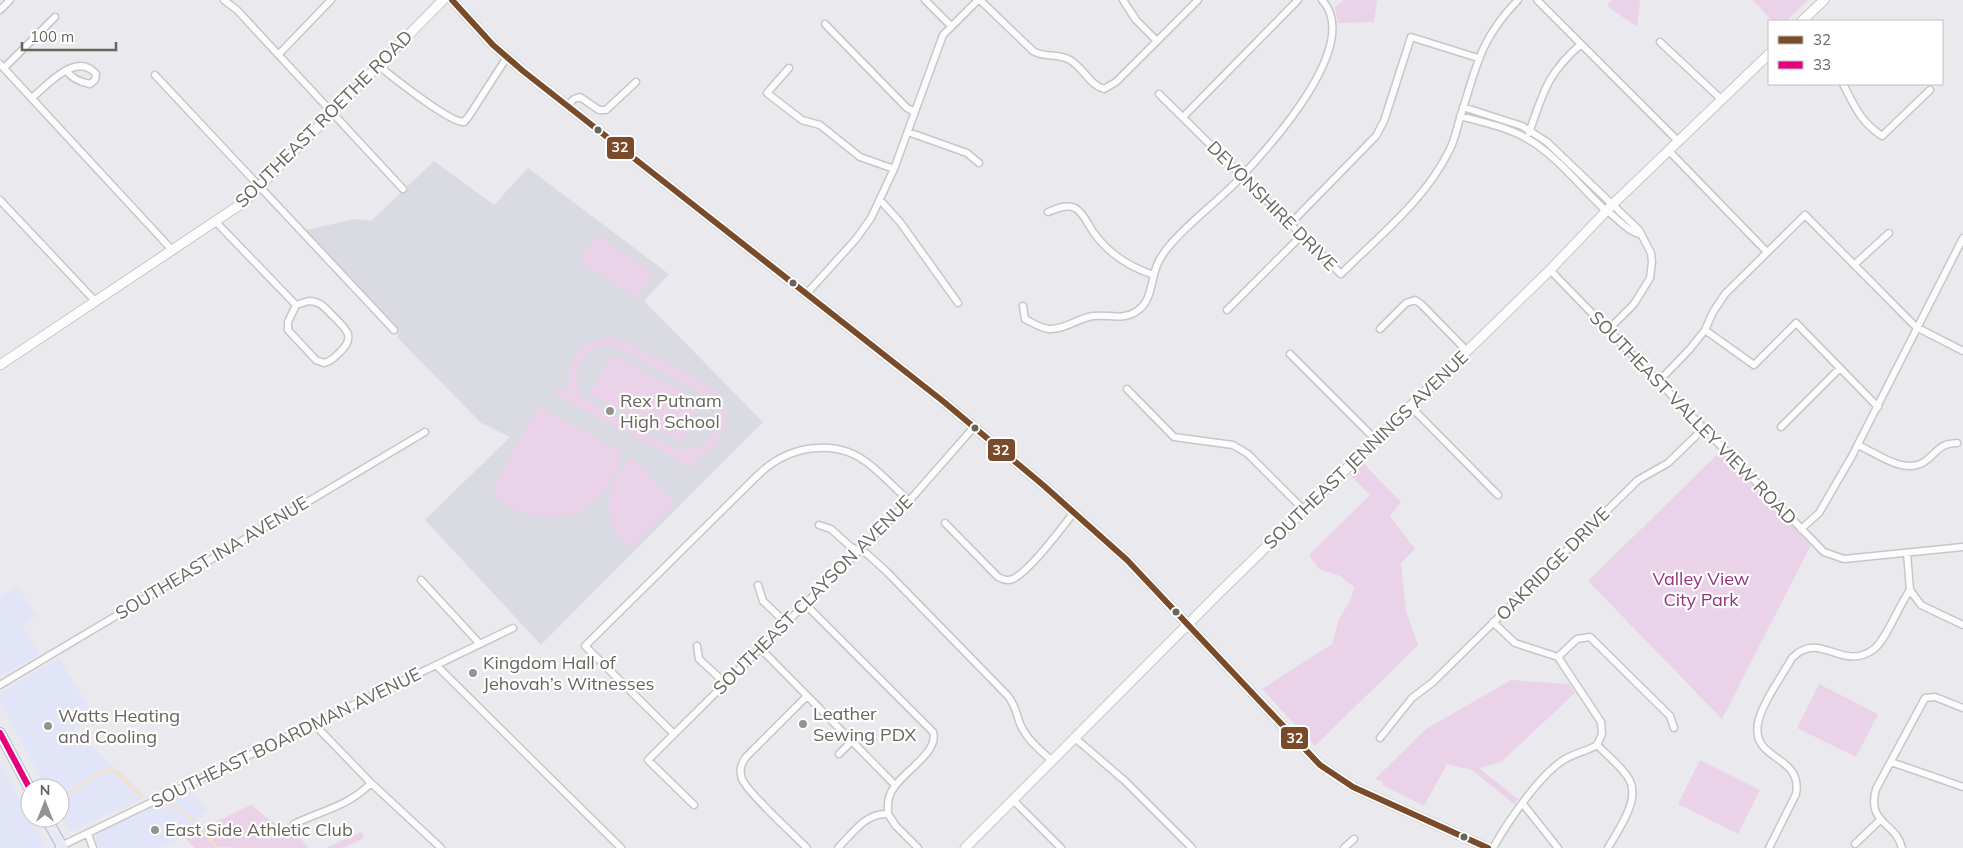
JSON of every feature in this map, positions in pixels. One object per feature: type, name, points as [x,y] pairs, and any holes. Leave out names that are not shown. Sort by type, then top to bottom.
[{"type":"main road","name":"SOUTHEAST ROETHE ROAD","points":[[0,365],[238,207],[442,0]]},
{"type":"main road","points":[[452,0],[507,57],[974,426],[1074,512],[1127,560],[1320,765],[1344,782],[1488,848]]},
{"type":"main road","points":[[1803,20],[1824,0]]},
{"type":"main road","name":"SOUTHEAST JENNINGS AVENUE","points":[[965,848],[1188,624],[1768,55]]},
{"type":"main road","points":[[0,733],[24,778]]},
{"type":"main road","points":[[51,828],[61,848]]},
{"type":"street","points":[[0,10],[10,0]]},
{"type":"street","points":[[224,0],[234,2],[278,54],[403,189]]},
{"type":"street","points":[[278,54],[331,0]]},
{"type":"street","points":[[925,0],[950,25]]},
{"type":"street","points":[[800,290],[809,290],[856,239],[880,200],[894,169],[941,38],[950,25],[979,0],[1033,51],[1043,55],[1069,59],[1101,88],[1107,89],[1198,0]]},
{"type":"street","points":[[1123,0],[1136,20],[1158,41]]},
{"type":"street","points":[[1183,118],[1298,0]]},
{"type":"street","points":[[1023,306],[1025,319],[1038,326],[1051,329],[1061,328],[1089,317],[1126,316],[1144,305],[1150,295],[1154,275],[1170,245],[1242,176],[1285,124],[1327,60],[1332,46],[1332,29],[1330,14],[1322,0]]},
{"type":"street","name":"DEVONSHIRE DRIVE","points":[[1158,94],[1341,274],[1430,183],[1451,148],[1478,58],[1491,32],[1518,0]]},
{"type":"street","points":[[1537,0],[1679,142]]},
{"type":"street","points":[[55,17],[2,66],[173,251]]},
{"type":"street","points":[[825,24],[907,108],[915,112]]},
{"type":"street","points":[[1290,224],[1376,136],[1384,121],[1411,37],[1478,58]]},
{"type":"street","points":[[1660,42],[1722,100]]},
{"type":"street","points":[[1527,139],[1548,81],[1560,62],[1580,45]]},
{"type":"street","points":[[378,65],[437,109],[459,122],[464,122],[507,57]]},
{"type":"street","points":[[789,68],[767,93],[802,120],[820,125],[860,156],[894,169]]},
{"type":"street","points":[[32,98],[67,71]]},
{"type":"street","points":[[156,75],[394,330]]},
{"type":"street","points":[[567,106],[574,99],[583,97],[599,110],[606,110],[636,82]]},
{"type":"street","points":[[1843,85],[1854,108],[1868,126],[1882,136],[1930,90]]},
{"type":"street","points":[[1463,108],[1508,120],[1530,130],[1547,142],[1634,233],[1640,234],[1651,254],[1650,278],[1634,304],[1607,331]]},
{"type":"street","points":[[1460,116],[1504,128],[1527,139],[1610,208]]},
{"type":"street","points":[[908,132],[967,153],[979,163]]},
{"type":"street","points":[[1669,151],[1766,251]]},
{"type":"street","points":[[0,200],[96,302]]},
{"type":"street","points":[[880,200],[900,222],[958,303]]},
{"type":"street","points":[[1048,212],[1065,207],[1074,208],[1084,216],[1110,252],[1139,270],[1154,275]]},
{"type":"street","points":[[1658,382],[1689,350],[1705,330],[1712,312],[1725,294],[1766,251],[1805,215],[1916,327],[1963,351]]},
{"type":"street","points":[[216,222],[296,305]]},
{"type":"street","points":[[1855,264],[1889,233]]},
{"type":"street","points":[[1227,310],[1302,236]]},
{"type":"street","name":"SOUTHEAST VALLEY VIEW ROAD","points":[[1550,270],[1607,331],[1800,528],[1819,513],[1858,445],[1916,327],[1945,276],[1963,238]]},
{"type":"street","points":[[1380,329],[1406,303],[1415,300],[1467,351]]},
{"type":"street","points":[[309,301],[320,303],[346,329],[348,342],[330,361],[324,363],[316,360],[288,330],[288,322],[296,305],[309,301]]},
{"type":"street","points":[[1705,330],[1754,365],[1796,323],[1878,407]]},
{"type":"street","points":[[1290,354],[1376,440]]},
{"type":"street","points":[[1781,427],[1840,368]]},
{"type":"street","points":[[1127,389],[1174,437],[1222,442],[1234,445],[1248,454],[1304,510]]},
{"type":"street","points":[[1410,406],[1498,495]]},
{"type":"street","name":"SOUTHEAST CLAYSON AVENUE","points":[[694,805],[648,760],[909,501],[974,426]]},
{"type":"street","name":"OAKRIDGE DRIVE","points":[[1558,657],[1515,643],[1493,622],[1638,480],[1668,463],[1703,429]]},
{"type":"street","name":"SOUTHEAST INA AVENUE","points":[[0,685],[425,432]]},
{"type":"street","points":[[1858,445],[1894,462],[1910,466],[1924,462],[1945,444],[1957,443]]},
{"type":"street","points":[[674,734],[585,646],[760,473],[785,455],[815,448],[835,449],[854,455],[869,463],[909,501]]},
{"type":"street","points":[[945,523],[998,577],[1006,580],[1015,578],[1047,547],[1074,512]]},
{"type":"street","points":[[819,525],[831,529],[851,547],[866,553],[886,571],[1008,696],[1015,706],[1019,722],[1025,732],[1052,761]]},
{"type":"street","points":[[1800,528],[1824,552],[1839,558],[1963,547]]},
{"type":"street","points":[[1907,553],[1910,590],[1921,604],[1963,625]]},
{"type":"street","points":[[421,580],[479,643]]},
{"type":"street","points":[[758,585],[763,601],[786,623]]},
{"type":"street","points":[[1769,848],[1796,794],[1797,786],[1796,777],[1790,767],[1768,753],[1760,741],[1758,728],[1761,714],[1792,658],[1798,651],[1814,646],[1844,657],[1861,655],[1878,645],[1910,590]]},
{"type":"street","points":[[805,604],[932,732],[934,738],[931,749],[895,785],[888,800],[888,814],[896,826],[918,848]]},
{"type":"street","points":[[1380,738],[1412,698],[1433,682],[1493,622]]},
{"type":"street","name":"SOUTHEAST BOARDMAN AVENUE","points":[[61,848],[513,628]]},
{"type":"street","points":[[1493,848],[1505,827],[1558,764],[1597,744],[1602,734],[1601,722],[1558,657],[1577,639],[1590,636],[1670,716],[1674,728]]},
{"type":"street","points":[[697,646],[699,659],[725,683]]},
{"type":"street","points":[[760,648],[895,785]]},
{"type":"street","points":[[436,664],[621,848]]},
{"type":"street","points":[[807,696],[746,757],[740,771],[745,785],[807,848]]},
{"type":"street","points":[[1902,848],[1896,834],[1880,820],[1875,811],[1874,798],[1921,703],[1928,696],[1963,708]]},
{"type":"street","points":[[314,724],[371,783],[441,848]]},
{"type":"street","points":[[1075,738],[1125,781],[1192,848]]},
{"type":"street","points":[[839,754],[852,741]]},
{"type":"street","points":[[1597,744],[1629,779],[1632,788],[1630,806],[1608,848]]},
{"type":"street","points":[[1891,762],[1963,787]]},
{"type":"street","points":[[294,824],[322,811],[344,804],[371,783]]},
{"type":"street","points":[[1013,800],[1061,848]]},
{"type":"street","points":[[1524,804],[1558,848]]},
{"type":"street","points":[[838,848],[870,817],[888,814]]},
{"type":"street","points":[[1855,844],[1880,820]]},
{"type":"street","points":[[88,834],[93,848]]},
{"type":"street","points":[[1344,848],[1354,838]]},
{"type":"shaded area","name":"Rex Putnam High School","points":[[434,161],[494,205],[528,168],[669,274],[644,301],[763,422],[541,645],[425,520],[510,437],[481,423],[397,337],[399,331],[306,230],[356,219],[371,221]]},
{"type":"shaded area","points":[[17,585],[36,616],[22,624],[39,654],[0,676],[0,597]]},
{"type":"shaded area","points":[[59,658],[95,717],[73,729],[146,797],[70,832],[68,828],[70,828],[70,778],[41,778],[0,702],[0,693]]},
{"type":"shaded area","points":[[0,764],[20,800],[20,828],[35,828],[45,846],[40,848],[0,848]]},
{"type":"shaded area","points":[[188,790],[208,810],[195,824],[199,829],[160,848],[99,848],[95,838],[97,834]]},
{"type":"green space","points":[[1344,0],[1377,0],[1374,22],[1338,23],[1335,7]]},
{"type":"green space","points":[[1612,0],[1640,0],[1637,27],[1607,6]]},
{"type":"green space","points":[[1753,0],[1808,0],[1787,20],[1771,20]]},
{"type":"green space","points":[[597,235],[654,273],[637,298],[580,260]]},
{"type":"green space","points":[[613,338],[659,359],[707,385],[717,395],[723,405],[725,415],[723,431],[719,441],[712,448],[693,458],[697,461],[693,468],[554,394],[558,387],[571,393],[569,372],[572,362],[583,347],[602,339]],"holes":[[[611,346],[622,350],[709,398],[715,408],[717,418],[712,436],[705,443],[697,448],[687,450],[676,449],[584,399],[579,390],[577,371],[585,356],[592,350],[601,347]]]},
{"type":"green space","points":[[611,354],[703,402],[681,443],[590,394]]},
{"type":"green space","points":[[543,409],[622,452],[623,456],[609,484],[598,499],[574,514],[554,518],[535,517],[522,513],[496,497],[493,489],[535,411]]},
{"type":"green space","name":"Valley View City Park","points":[[1720,452],[1811,545],[1722,719],[1588,581]]},
{"type":"green space","points":[[631,457],[673,500],[673,505],[630,548],[613,527],[609,502],[615,478]]},
{"type":"green space","points":[[1363,463],[1401,502],[1390,516],[1415,549],[1401,563],[1406,611],[1418,645],[1315,746],[1262,689],[1332,644],[1339,619],[1351,599],[1354,587],[1340,576],[1319,569],[1309,555],[1370,495],[1350,475]]},
{"type":"green space","points":[[1511,680],[1569,684],[1575,693],[1501,762],[1479,768],[1518,799],[1514,804],[1472,770],[1447,764],[1424,806],[1382,785],[1383,782],[1375,779],[1426,729]]},
{"type":"green space","points":[[1819,684],[1878,714],[1856,757],[1797,728]]},
{"type":"green space","points":[[1700,760],[1760,790],[1738,834],[1678,804]]},
{"type":"green space","points":[[251,805],[277,824],[293,828],[308,848],[195,848],[184,837]]},
{"type":"green space","points":[[361,832],[364,838],[343,848],[326,848]]},
{"type":"waterway","points":[[70,791],[102,772],[111,770],[119,774],[142,797]]},
{"type":"waterway","points":[[166,802],[185,813],[201,826],[211,842],[218,848],[233,848]]},
{"type":"transit line","name":"32","points":[[452,0],[493,45],[523,71],[944,402],[1043,485],[1127,560],[1320,765],[1353,787],[1488,848]]},
{"type":"transit line","name":"33","points":[[0,733],[24,778]]},
{"type":"place","name":"Rex Putnam High School","points":[[610,411]]},
{"type":"place","name":"Kingdom Hall of Jehovah’s Witnesses","points":[[473,673]]},
{"type":"place","name":"Leather Sewing PDX","points":[[803,724]]},
{"type":"place","name":"Watts Heating and Cooling","points":[[48,726]]},
{"type":"place","name":"East Side Athletic Club","points":[[155,830]]}]
